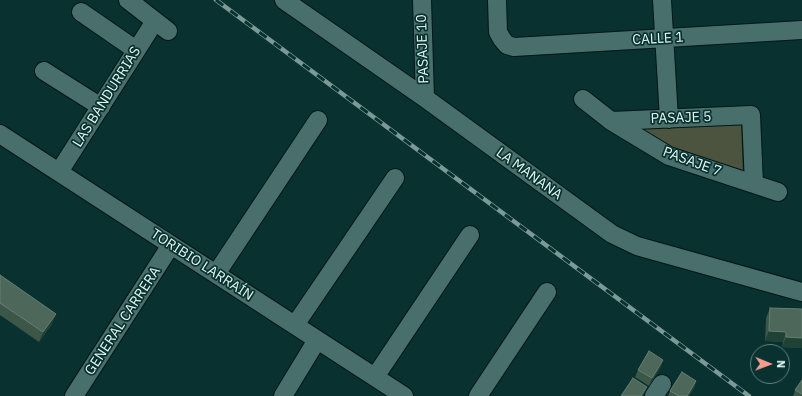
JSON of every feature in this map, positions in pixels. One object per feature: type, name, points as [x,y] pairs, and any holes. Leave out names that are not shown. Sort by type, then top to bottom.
[{"type":"street","name":"LAS BANDURRIAS","points":[[59,172],[136,50],[161,26],[128,0]]},
{"type":"street","name":"LA MANANA","points":[[284,0],[425,98],[601,227],[623,240],[637,246],[802,292]]},
{"type":"street","name":"PASAJE 10","points":[[422,0],[425,98]]},
{"type":"street","name":"CALLE 1","points":[[497,0],[498,32],[507,45],[514,47],[802,30]]},
{"type":"street","points":[[662,0],[669,119]]},
{"type":"street","points":[[81,12],[136,50]]},
{"type":"street","points":[[44,71],[101,107]]},
{"type":"street","name":"PASAJE 7","points":[[583,99],[611,121],[669,156],[778,192]]},
{"type":"street","name":"PASAJE 5","points":[[611,121],[752,115],[754,184]]},
{"type":"street","points":[[216,274],[318,120]]},
{"type":"street","name":"TORIBIO LARRAÍN","points":[[0,134],[404,396]]},
{"type":"street","points":[[295,325],[395,178]]},
{"type":"street","points":[[375,377],[470,235]]},
{"type":"street","name":"GENERAL CARRERA","points":[[74,396],[171,245]]},
{"type":"street","points":[[478,396],[547,292]]},
{"type":"street","points":[[283,396],[317,340]]},
{"type":"green space","points":[[741,119],[743,176],[672,153],[625,124]]},
{"type":"building","points":[[0,275],[56,314],[43,332],[0,303]]},
{"type":"building","points":[[770,308],[802,309],[802,338],[786,337],[786,332],[769,331]]},
{"type":"building","points":[[649,351],[663,360],[652,378],[638,370]]},
{"type":"building","points":[[682,372],[696,381],[687,396],[679,396],[670,391]]},
{"type":"building","points":[[633,378],[647,387],[641,396],[621,396]]},
{"type":"building","points":[[802,380],[802,394],[795,390]]},
{"type":"railway","points":[[216,0],[749,396]]}]
